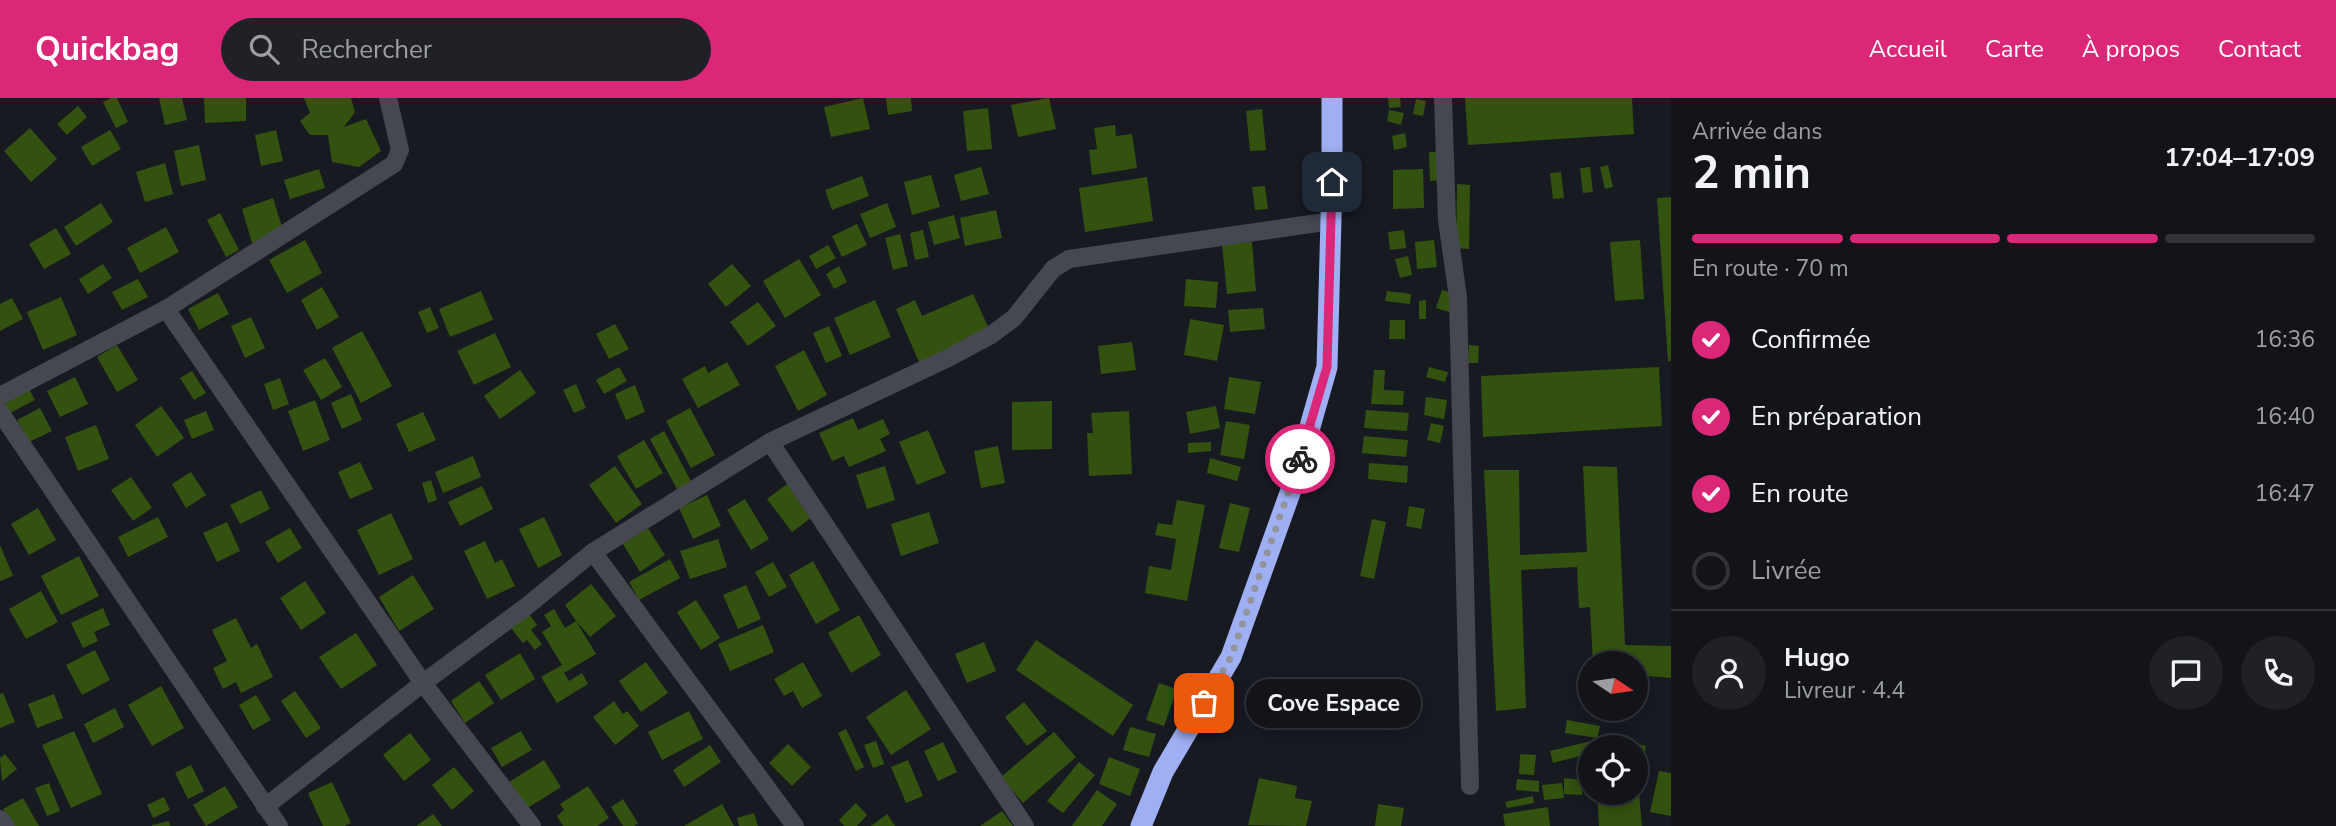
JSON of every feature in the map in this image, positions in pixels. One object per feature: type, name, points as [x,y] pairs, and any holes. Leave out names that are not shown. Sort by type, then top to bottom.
[{"type":"highway","points":[[1144,824],[1163,772],[1231,657],[1295,479],[1327,367],[1332,98]]},
{"type":"street","points":[[0,396],[166,309],[394,164],[400,150],[388,98]]},
{"type":"street","points":[[1443,98],[1447,220],[1458,297],[1470,786]]},
{"type":"street","points":[[265,807],[423,683],[527,606],[593,552],[770,442],[991,335],[1014,318],[1052,269],[1069,260],[1331,220]]},
{"type":"street","points":[[166,309],[423,683],[532,826]]},
{"type":"street","points":[[0,412],[279,826]]},
{"type":"street","points":[[770,442],[1025,826]]},
{"type":"street","points":[[593,552],[795,826]]},
{"type":"street","points":[[0,819],[6,826]]},
{"type":"building","points":[[117,98],[128,122],[116,128],[103,102]]},
{"type":"building","points":[[159,98],[182,98],[187,120],[165,125]]},
{"type":"building","points":[[204,98],[246,98],[246,121],[205,123]]},
{"type":"building","points":[[304,98],[351,98],[355,112],[344,127],[366,119],[381,151],[359,167],[332,162],[328,135],[310,135],[300,121],[310,113]]},
{"type":"building","points":[[863,98],[870,129],[831,137],[824,107]]},
{"type":"building","points":[[886,98],[911,98],[912,111],[888,115]]},
{"type":"building","points":[[1049,98],[1056,129],[1018,137],[1011,105]]},
{"type":"building","points":[[1388,98],[1400,98],[1401,107],[1389,108]]},
{"type":"building","points":[[1465,98],[1632,98],[1634,134],[1468,145]]},
{"type":"building","points":[[1416,99],[1426,101],[1423,116],[1413,114]]},
{"type":"building","points":[[78,106],[87,117],[67,135],[57,124]]},
{"type":"building","points":[[988,108],[992,149],[967,151],[963,111]]},
{"type":"building","points":[[1262,109],[1266,150],[1250,151],[1246,111]]},
{"type":"building","points":[[1389,110],[1404,113],[1401,125],[1387,121]]},
{"type":"building","points":[[1115,125],[1116,136],[1132,134],[1137,168],[1092,175],[1089,150],[1097,149],[1094,128]]},
{"type":"building","points":[[30,128],[57,159],[31,182],[4,151]]},
{"type":"building","points":[[110,130],[121,149],[92,166],[81,147]]},
{"type":"building","points":[[276,130],[283,161],[261,166],[255,135]]},
{"type":"building","points":[[1405,133],[1407,147],[1394,150],[1392,136]]},
{"type":"building","points":[[199,145],[206,180],[181,186],[174,151]]},
{"type":"building","points":[[1429,152],[1442,152],[1443,180],[1430,181]]},
{"type":"building","points":[[165,163],[173,194],[145,202],[136,172]]},
{"type":"building","points":[[1608,165],[1613,187],[1605,189],[1600,167]]},
{"type":"building","points":[[981,167],[989,194],[961,201],[954,175]]},
{"type":"building","points":[[1590,167],[1593,192],[1583,193],[1580,168]]},
{"type":"building","points":[[319,169],[325,188],[290,199],[284,180]]},
{"type":"building","points":[[1423,169],[1424,208],[1393,209],[1393,170]]},
{"type":"building","points":[[1561,172],[1564,198],[1553,199],[1550,173]]},
{"type":"building","points":[[931,175],[940,207],[912,215],[904,182]]},
{"type":"building","points":[[862,176],[869,196],[832,210],[825,190]]},
{"type":"building","points":[[1147,177],[1153,221],[1085,232],[1079,188]]},
{"type":"building","points":[[1457,184],[1470,185],[1469,249],[1456,248]]},
{"type":"building","points":[[1265,186],[1268,209],[1255,210],[1252,187]]},
{"type":"building","points":[[1671,197],[1671,361],[1668,361],[1657,198]]},
{"type":"building","points":[[273,198],[284,233],[252,243],[242,209]]},
{"type":"building","points":[[101,203],[113,222],[76,246],[64,227]]},
{"type":"building","points":[[887,203],[896,227],[870,238],[860,214]]},
{"type":"building","points":[[996,210],[1002,238],[965,246],[960,218]]},
{"type":"building","points":[[220,213],[239,250],[226,257],[207,220]]},
{"type":"building","points":[[954,215],[960,238],[934,245],[928,222]]},
{"type":"building","points":[[857,224],[867,245],[842,257],[832,236]]},
{"type":"building","points":[[166,227],[179,252],[140,273],[127,248]]},
{"type":"building","points":[[56,228],[71,254],[44,269],[29,244]]},
{"type":"building","points":[[923,230],[929,257],[915,260],[910,233]]},
{"type":"building","points":[[1404,230],[1406,248],[1390,250],[1388,232]]},
{"type":"building","points":[[900,234],[908,266],[893,270],[885,238]]},
{"type":"building","points":[[305,240],[322,273],[287,293],[269,260]]},
{"type":"building","points":[[1434,240],[1437,267],[1417,269],[1415,242]]},
{"type":"building","points":[[1640,240],[1644,299],[1615,301],[1610,242]]},
{"type":"building","points":[[1252,242],[1256,291],[1227,294],[1222,244]]},
{"type":"building","points":[[828,245],[836,258],[816,269],[809,256]]},
{"type":"building","points":[[1408,256],[1412,275],[1400,278],[1395,259]]},
{"type":"building","points":[[799,259],[821,295],[785,318],[763,281]]},
{"type":"building","points":[[103,264],[112,278],[88,294],[79,279]]},
{"type":"building","points":[[732,264],[751,286],[726,307],[708,284]]},
{"type":"building","points":[[839,266],[847,282],[834,289],[826,274]]},
{"type":"building","points":[[138,279],[148,297],[122,310],[112,292]]},
{"type":"building","points":[[1186,279],[1218,282],[1216,308],[1184,306]]},
{"type":"building","points":[[322,287],[339,317],[317,330],[301,300]]},
{"type":"building","points":[[1442,290],[1454,293],[1449,312],[1436,308]]},
{"type":"building","points":[[481,291],[493,320],[450,337],[439,309]]},
{"type":"building","points":[[1387,291],[1411,294],[1410,304],[1385,301]]},
{"type":"building","points":[[218,293],[229,314],[199,330],[188,309]]},
{"type":"building","points":[[973,294],[990,331],[919,362],[896,309],[915,300],[922,316]]},
{"type":"building","points":[[61,297],[77,335],[43,350],[27,312]]},
{"type":"building","points":[[12,298],[23,319],[0,331],[0,304]]},
{"type":"building","points":[[875,300],[891,337],[850,355],[834,318]]},
{"type":"building","points":[[1426,300],[1426,319],[1419,319],[1419,301]]},
{"type":"building","points":[[758,302],[776,326],[748,346],[730,322]]},
{"type":"building","points":[[430,307],[439,328],[427,333],[418,312]]},
{"type":"building","points":[[1263,308],[1265,329],[1230,332],[1228,310]]},
{"type":"building","points":[[251,317],[265,348],[245,358],[231,326]]},
{"type":"building","points":[[1190,319],[1224,325],[1217,361],[1184,355]]},
{"type":"building","points":[[1390,320],[1405,320],[1405,339],[1389,339]]},
{"type":"building","points":[[615,324],[629,349],[609,359],[596,334]]},
{"type":"building","points":[[829,326],[842,356],[826,363],[813,333]]},
{"type":"building","points":[[362,331],[392,386],[361,403],[332,348]]},
{"type":"building","points":[[495,333],[511,367],[474,385],[457,351]]},
{"type":"building","points":[[1132,342],[1136,370],[1101,374],[1098,346]]},
{"type":"building","points":[[117,345],[138,380],[117,392],[97,357]]},
{"type":"building","points":[[1469,345],[1479,346],[1478,363],[1468,363]]},
{"type":"building","points":[[804,350],[827,395],[798,411],[775,366]]},
{"type":"building","points":[[325,358],[342,387],[321,400],[303,370]]},
{"type":"building","points":[[727,362],[740,385],[698,408],[682,379],[705,366],[708,373]]},
{"type":"building","points":[[619,367],[627,381],[604,394],[596,380]]},
{"type":"building","points":[[1429,367],[1448,372],[1445,382],[1426,377]]},
{"type":"building","points":[[1659,367],[1662,426],[1483,437],[1481,376]]},
{"type":"building","points":[[520,370],[536,393],[500,419],[484,396]]},
{"type":"building","points":[[1374,370],[1385,370],[1384,390],[1404,391],[1403,405],[1371,404]]},
{"type":"building","points":[[192,371],[206,393],[194,400],[180,378]]},
{"type":"building","points":[[75,377],[88,404],[60,417],[47,391]]},
{"type":"building","points":[[1229,377],[1261,382],[1255,414],[1224,409]]},
{"type":"building","points":[[280,378],[289,404],[273,410],[264,384]]},
{"type":"building","points":[[576,384],[586,408],[574,413],[563,390]]},
{"type":"building","points":[[27,385],[35,400],[10,413],[2,398]]},
{"type":"building","points":[[635,385],[645,412],[626,420],[615,394]]},
{"type":"building","points":[[351,394],[362,420],[342,429],[331,403]]},
{"type":"building","points":[[1426,397],[1447,400],[1444,419],[1424,415]]},
{"type":"building","points":[[315,400],[330,440],[303,451],[288,411]]},
{"type":"building","points":[[1052,401],[1052,449],[1012,450],[1012,402]]},
{"type":"building","points":[[161,406],[184,438],[157,457],[135,425]]},
{"type":"building","points":[[1216,406],[1220,428],[1190,434],[1186,412]]},
{"type":"building","points":[[40,408],[52,431],[29,442],[17,420]]},
{"type":"building","points":[[690,408],[715,455],[691,468],[666,421]]},
{"type":"building","points":[[1366,410],[1409,413],[1407,431],[1364,428]]},
{"type":"building","points":[[206,411],[214,430],[192,439],[184,420]]},
{"type":"building","points":[[1129,411],[1132,474],[1089,476],[1087,433],[1093,433],[1091,413]]},
{"type":"building","points":[[423,412],[436,440],[409,452],[396,424]]},
{"type":"building","points":[[853,418],[858,430],[883,419],[890,434],[880,439],[886,451],[849,467],[844,456],[832,461],[819,433]]},
{"type":"building","points":[[1226,421],[1250,425],[1244,459],[1220,455]]},
{"type":"building","points":[[1431,423],[1444,426],[1440,443],[1427,440]]},
{"type":"building","points":[[96,425],[109,459],[78,471],[65,437]]},
{"type":"building","points":[[928,430],[946,473],[917,485],[899,442]]},
{"type":"building","points":[[664,431],[692,483],[678,491],[650,439]]},
{"type":"building","points":[[1364,436],[1408,440],[1406,457],[1362,453]]},
{"type":"building","points":[[644,440],[663,473],[636,489],[617,456]]},
{"type":"building","points":[[1211,442],[1211,451],[1188,453],[1188,443]]},
{"type":"building","points":[[998,446],[1005,483],[981,488],[974,451]]},
{"type":"building","points":[[473,456],[481,477],[443,493],[435,472]]},
{"type":"building","points":[[1210,458],[1241,467],[1237,481],[1207,473]]},
{"type":"building","points":[[360,462],[373,489],[350,499],[338,472]]},
{"type":"building","points":[[1369,463],[1408,466],[1407,483],[1368,479]]},
{"type":"building","points":[[615,466],[642,504],[616,523],[589,485]]},
{"type":"building","points":[[885,466],[895,500],[867,509],[856,475]]},
{"type":"building","points":[[1583,466],[1617,467],[1625,645],[1671,646],[1671,678],[1648,676],[1648,651],[1592,651],[1590,607],[1579,608],[1577,567],[1521,570],[1526,708],[1496,711],[1484,470],[1519,470],[1520,555],[1587,552]]},
{"type":"building","points":[[191,472],[206,495],[186,508],[172,484]]},
{"type":"building","points":[[131,477],[152,508],[133,521],[111,490]]},
{"type":"building","points":[[431,480],[437,500],[428,503],[422,483]]},
{"type":"building","points":[[791,481],[816,514],[792,532],[767,499]]},
{"type":"building","points":[[482,486],[493,509],[460,526],[448,502]]},
{"type":"building","points":[[261,490],[270,509],[240,524],[230,505]]},
{"type":"building","points":[[707,495],[721,526],[693,539],[679,508]]},
{"type":"building","points":[[745,499],[769,539],[751,550],[727,510]]},
{"type":"building","points":[[1177,500],[1205,505],[1187,601],[1145,593],[1149,566],[1171,570],[1176,539],[1155,535],[1158,523],[1172,525]]},
{"type":"building","points":[[1230,503],[1250,508],[1239,552],[1219,548]]},
{"type":"building","points":[[1409,506],[1425,509],[1421,529],[1406,526]]},
{"type":"building","points":[[38,508],[56,540],[29,555],[11,524]]},
{"type":"building","points":[[929,512],[939,543],[901,556],[891,524]]},
{"type":"building","points":[[391,513],[413,559],[379,575],[357,530]]},
{"type":"building","points":[[158,517],[168,537],[128,557],[118,537]]},
{"type":"building","points":[[544,517],[562,555],[538,568],[519,529]]},
{"type":"building","points":[[1372,519],[1386,522],[1374,579],[1360,576]]},
{"type":"building","points":[[227,522],[240,551],[217,562],[203,533]]},
{"type":"building","points":[[290,528],[302,548],[278,563],[265,542]]},
{"type":"building","points":[[648,528],[665,555],[640,572],[623,544]]},
{"type":"building","points":[[718,539],[727,567],[690,579],[680,551]]},
{"type":"building","points":[[485,541],[495,563],[502,559],[515,586],[487,599],[464,551]]},
{"type":"building","points":[[0,545],[13,576],[0,581]]},
{"type":"building","points":[[79,556],[99,596],[61,615],[41,576]]},
{"type":"building","points":[[670,559],[680,578],[639,600],[629,582]]},
{"type":"building","points":[[813,561],[840,610],[816,624],[789,575]]},
{"type":"building","points":[[773,562],[787,587],[769,597],[755,572]]},
{"type":"building","points":[[413,575],[434,609],[399,631],[379,597]]},
{"type":"building","points":[[305,581],[326,613],[301,630],[280,598]]},
{"type":"building","points":[[591,584],[616,616],[590,637],[565,605]]},
{"type":"building","points":[[746,585],[761,619],[738,629],[723,595]]},
{"type":"building","points":[[41,591],[58,622],[26,639],[9,609]]},
{"type":"building","points":[[696,600],[720,638],[701,650],[677,612]]},
{"type":"building","points":[[103,608],[110,625],[94,632],[98,641],[83,648],[71,623]]},
{"type":"building","points":[[554,609],[565,628],[576,621],[596,654],[564,673],[569,681],[582,673],[588,684],[557,703],[541,677],[562,665],[542,632],[551,626],[544,615]]},
{"type":"building","points":[[529,614],[537,625],[531,630],[542,644],[535,650],[527,640],[523,643],[511,628]]},
{"type":"building","points":[[859,615],[881,655],[851,673],[828,633]]},
{"type":"building","points":[[236,618],[251,648],[257,644],[273,677],[241,693],[236,682],[223,689],[213,668],[227,661],[212,630]]},
{"type":"building","points":[[763,625],[774,652],[730,671],[718,644]]},
{"type":"building","points":[[356,633],[377,665],[341,689],[319,657]]},
{"type":"building","points":[[1036,640],[1133,705],[1113,736],[1016,670]]},
{"type":"building","points":[[984,642],[996,671],[967,683],[955,654]]},
{"type":"building","points":[[95,650],[110,680],[82,695],[66,665]]},
{"type":"building","points":[[520,653],[535,679],[501,700],[485,675]]},
{"type":"building","points":[[646,662],[668,693],[641,712],[619,681]]},
{"type":"building","points":[[803,662],[822,696],[802,708],[793,691],[784,696],[774,679]]},
{"type":"building","points":[[479,681],[494,703],[465,723],[451,701]]},
{"type":"building","points":[[1159,683],[1177,689],[1164,726],[1146,720]]},
{"type":"building","points":[[161,686],[184,728],[152,746],[128,705]]},
{"type":"building","points":[[906,690],[931,729],[891,755],[866,717]]},
{"type":"building","points":[[295,691],[321,728],[306,738],[281,701]]},
{"type":"building","points":[[3,693],[15,722],[0,728],[0,694]]},
{"type":"building","points":[[54,694],[63,718],[37,728],[28,704]]},
{"type":"building","points":[[256,695],[271,720],[253,730],[239,705]]},
{"type":"building","points":[[614,701],[623,714],[627,711],[639,726],[615,745],[593,717]]},
{"type":"building","points":[[1024,702],[1047,731],[1027,746],[1005,717]]},
{"type":"building","points":[[115,708],[124,727],[93,743],[84,724]]},
{"type":"building","points":[[689,711],[703,739],[662,760],[648,732]]},
{"type":"building","points":[[1567,720],[1600,726],[1598,735],[1565,733]]},
{"type":"building","points":[[1130,727],[1156,734],[1149,757],[1123,750]]},
{"type":"building","points":[[846,729],[864,767],[856,771],[838,733]]},
{"type":"building","points":[[74,731],[102,794],[71,808],[42,745]]},
{"type":"building","points":[[521,731],[532,750],[502,767],[491,748]]},
{"type":"building","points":[[1054,732],[1076,757],[1023,803],[1001,777]]},
{"type":"building","points":[[410,733],[431,760],[404,781],[383,755]]},
{"type":"building","points":[[876,741],[884,764],[873,768],[864,745]]},
{"type":"building","points":[[943,742],[957,772],[938,781],[924,751]]},
{"type":"building","points":[[788,744],[811,767],[792,786],[769,763]]},
{"type":"building","points":[[1578,744],[1578,756],[1553,763],[1550,751]]},
{"type":"building","points":[[710,745],[721,762],[684,787],[673,770]]},
{"type":"building","points":[[5,754],[17,769],[2,781],[0,758]]},
{"type":"building","points":[[1520,754],[1536,755],[1534,775],[1519,774]]},
{"type":"building","points":[[1109,757],[1140,769],[1130,796],[1099,784]]},
{"type":"building","points":[[544,760],[561,787],[526,809],[509,782]]},
{"type":"building","points":[[908,760],[923,796],[906,803],[891,767]]},
{"type":"building","points":[[1079,762],[1095,775],[1063,813],[1047,801]]},
{"type":"building","points":[[191,765],[204,791],[188,799],[175,773]]},
{"type":"building","points":[[454,767],[474,791],[452,810],[432,785]]},
{"type":"building","points":[[1659,771],[1671,773],[1671,816],[1650,812]]},
{"type":"building","points":[[1259,778],[1297,786],[1295,798],[1312,801],[1306,826],[1248,825]]},
{"type":"building","points":[[1564,778],[1578,779],[1578,795],[1564,794]]},
{"type":"building","points":[[1517,779],[1539,781],[1539,792],[1516,790]]},
{"type":"building","points":[[332,782],[351,823],[344,826],[323,826],[308,793]]},
{"type":"building","points":[[49,783],[60,811],[47,816],[35,788]]},
{"type":"building","points":[[1562,783],[1564,798],[1544,800],[1542,785]]},
{"type":"building","points":[[225,786],[238,807],[206,826],[193,805]]},
{"type":"building","points":[[588,786],[609,818],[597,826],[563,826],[557,816],[564,810],[560,804]]},
{"type":"building","points":[[1097,790],[1117,804],[1102,826],[1072,826]]},
{"type":"building","points":[[1533,796],[1534,803],[1507,808],[1505,802]]},
{"type":"building","points":[[164,797],[170,810],[153,818],[147,805]]},
{"type":"building","points":[[23,798],[39,826],[13,826],[3,809]]},
{"type":"building","points":[[623,799],[638,823],[634,826],[623,826],[611,807]]},
{"type":"building","points":[[856,803],[867,815],[857,826],[844,826],[839,820]]},
{"type":"building","points":[[722,804],[734,826],[684,826]]},
{"type":"building","points":[[1378,804],[1404,808],[1401,826],[1375,826]]},
{"type":"building","points":[[1598,805],[1640,805],[1642,826],[1599,826]]},
{"type":"building","points":[[1548,807],[1550,826],[1505,826],[1503,814]]},
{"type":"building","points":[[1002,811],[1013,826],[980,826]]},
{"type":"building","points":[[754,813],[758,826],[739,826],[737,818]]},
{"type":"building","points":[[433,814],[442,826],[416,826]]},
{"type":"building","points":[[887,814],[895,826],[871,826]]},
{"type":"building","points":[[169,821],[170,826],[152,826],[152,825]]},
{"type":"way so far","points":[[1204,703],[1231,657],[1300,459]]},
{"type":"place","name":"Cove Espace","points":[[1204,703]]},
{"type":"route","points":[[1300,459],[1327,367],[1332,182]]}]
